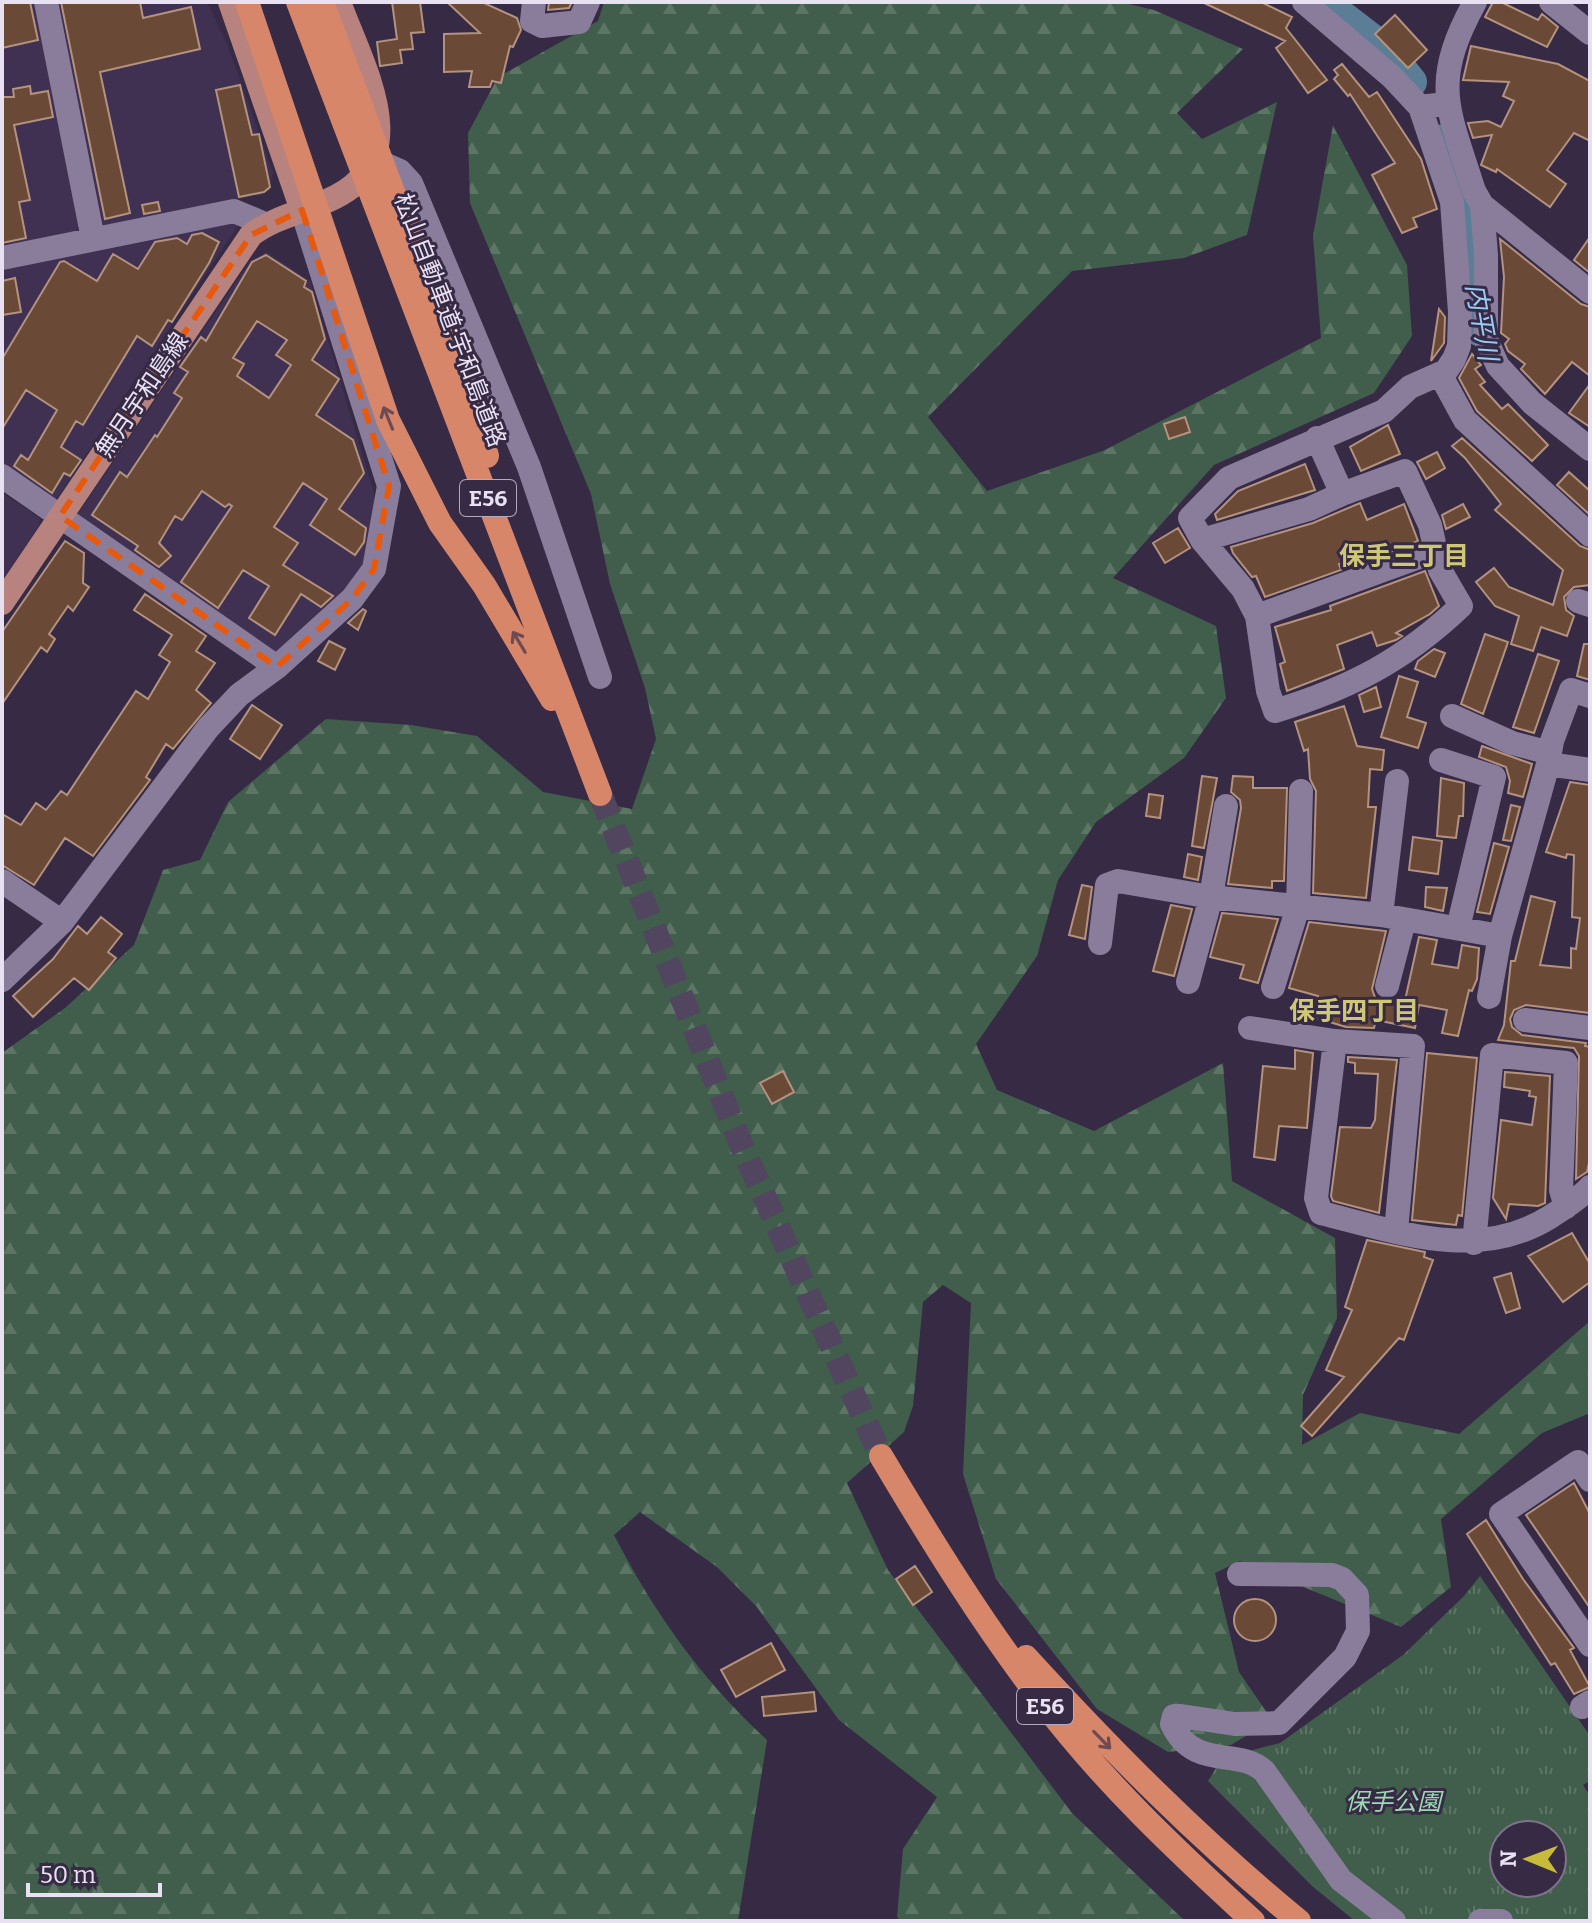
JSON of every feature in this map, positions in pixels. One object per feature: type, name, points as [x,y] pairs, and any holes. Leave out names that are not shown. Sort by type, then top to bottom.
[{"type":"highway","points":[[247,2],[331,242],[388,420],[418,484],[518,641],[586,758]]},
{"type":"highway","name":"松山自動車道;宇和島道路","points":[[298,2],[384,196]]},
{"type":"highway","points":[[322,2],[384,196],[476,414],[515,567],[600,794]]},
{"type":"highway","name":"E56","points":[[881,1456],[955,1578],[1043,1704],[1171,1846],[1253,1921]]},
{"type":"highway","points":[[955,1578],[1148,1786],[1225,1861],[1299,1921]]},
{"type":"highway","points":[[1171,1846],[1234,1921]]},
{"type":"main road","points":[[230,2],[302,210]]},
{"type":"main road","points":[[339,2],[379,119],[380,144],[375,160]]},
{"type":"main road","name":"無月宇和島線","points":[[2,603],[251,235],[265,224],[350,189],[375,160]]},
{"type":"street","points":[[46,2],[93,239]]},
{"type":"street","points":[[534,2],[532,21],[542,26],[579,22],[588,2]]},
{"type":"street","points":[[1202,540],[1309,509],[1405,471],[1430,525],[1433,552],[1461,606],[1396,661],[1349,681],[1327,695],[1275,711],[1268,691],[1257,616],[1243,589],[1202,540],[1190,518],[1229,478],[1384,411],[1410,387],[1440,374],[1454,359],[1459,346],[1457,244],[1452,202],[1420,107],[1392,77],[1304,2]]},
{"type":"street","points":[[1475,2],[1451,52],[1446,105],[1482,205],[1486,255],[1486,340],[1498,366],[1542,412],[1590,449]]},
{"type":"street","points":[[1551,2],[1590,33]]},
{"type":"street","points":[[1420,107],[1446,105]]},
{"type":"street","points":[[375,160],[400,171],[411,183],[529,467],[600,677]]},
{"type":"street","points":[[1482,205],[1590,292]]},
{"type":"street","points":[[2,980],[62,922],[208,728],[239,695],[277,667],[352,599],[374,569],[389,486],[302,210]]},
{"type":"street","points":[[2,258],[234,211],[265,224]]},
{"type":"street","points":[[1440,374],[1465,420],[1590,535]]},
{"type":"street","points":[[1317,438],[1342,494]]},
{"type":"street","points":[[2,476],[277,667]]},
{"type":"street","points":[[1257,616],[1433,552]]},
{"type":"street","points":[[1489,997],[1500,936],[1571,690],[1590,696]]},
{"type":"street","points":[[1452,716],[1549,759],[1590,770]]},
{"type":"street","points":[[1441,760],[1494,777],[1458,928]]},
{"type":"street","points":[[1387,986],[1397,781]]},
{"type":"street","points":[[1273,987],[1298,907],[1301,791]]},
{"type":"street","points":[[1188,982],[1211,897],[1226,806]]},
{"type":"street","points":[[2,881],[62,922]]},
{"type":"street","points":[[1100,943],[1107,885],[1118,881],[1211,897],[1392,918],[1500,936]]},
{"type":"street","points":[[1525,1020],[1590,1028]]},
{"type":"street","points":[[1250,1028],[1335,1041],[1413,1046],[1396,1231]]},
{"type":"street","points":[[1335,1041],[1316,1198],[1321,1213],[1396,1231],[1474,1243],[1512,1236],[1578,1208]]},
{"type":"street","points":[[1474,1243],[1492,1055],[1566,1063],[1561,1190],[1578,1208]]},
{"type":"street","points":[[1511,1252],[1578,1208],[1590,1187]]},
{"type":"street","points":[[1590,1480],[1578,1462],[1501,1514],[1590,1645]]},
{"type":"street","points":[[1239,1574],[1332,1575],[1342,1579],[1357,1595],[1358,1631],[1345,1657],[1279,1723],[1235,1724],[1174,1716],[1172,1724],[1178,1738],[1209,1757],[1255,1763],[1264,1771],[1341,1880],[1394,1921]]},
{"type":"street","points":[[1480,1921],[1501,1921]]},
{"type":"highlighted area","points":[[302,210],[389,486],[374,569],[352,599],[277,667],[60,516],[251,235]]},
{"type":"shaded area","points":[[2,2],[35,2],[79,225],[75,233],[2,248]]},
{"type":"shaded area","points":[[56,2],[207,2],[228,46],[273,172],[269,190],[263,194],[105,227],[100,223]]},
{"type":"shaded area","points":[[236,219],[239,224],[57,498],[51,499],[2,466],[2,268]]},
{"type":"shaded area","points":[[267,252],[310,281],[374,493],[376,521],[368,562],[357,582],[281,651],[271,652],[80,523],[78,514],[250,261]]},
{"type":"shaded area","points":[[2,493],[40,518],[39,526],[2,580]]},
{"type":"green space","points":[[604,2],[1120,2],[1154,10],[1243,49],[1177,113],[1202,139],[1277,102],[1247,235],[1184,258],[1072,271],[928,417],[987,491],[1105,450],[1321,338],[1313,236],[1333,125],[1407,265],[1412,336],[1374,393],[1214,465],[1113,578],[1216,626],[1226,698],[1184,758],[1096,822],[1058,880],[1037,956],[976,1044],[997,1090],[1094,1131],[1223,1063],[1232,1181],[1335,1238],[1337,1318],[1303,1395],[1302,1445],[1360,1413],[1459,1434],[1590,1321],[1590,1413],[1542,1433],[1441,1519],[1451,1587],[1401,1627],[1240,1561],[1215,1573],[1239,1672],[1272,1720],[1231,1745],[1168,1752],[1097,1709],[996,1579],[963,1474],[971,1303],[943,1285],[923,1302],[913,1406],[904,1432],[847,1483],[888,1570],[1072,1813],[1185,1921],[901,1921],[897,1917],[903,1849],[937,1797],[839,1720],[756,1606],[717,1567],[640,1512],[614,1535],[630,1564],[663,1618],[700,1669],[767,1740],[738,1921],[2,1921],[2,1053],[65,1008],[134,945],[163,870],[200,860],[228,802],[326,719],[411,725],[477,736],[543,792],[632,809],[656,739],[645,688],[610,584],[591,494],[470,203],[468,133],[498,77],[598,21]]},
{"type":"green space","name":"保手公園","points":[[1480,1576],[1590,1736],[1590,1781],[1583,1785],[1590,1796],[1590,1921],[1355,1921],[1312,1886],[1208,1781],[1222,1758],[1280,1743],[1403,1655],[1464,1596]]},
{"type":"building","points":[[2,2],[30,2],[38,40],[2,48]]},
{"type":"building","points":[[61,2],[140,2],[143,18],[191,7],[200,49],[100,72],[130,213],[105,219]]},
{"type":"building","points":[[392,2],[420,2],[424,32],[411,33],[413,49],[400,50],[402,63],[380,66],[377,42],[397,39]]},
{"type":"building","points":[[447,2],[482,2],[517,18],[521,30],[513,47],[510,46],[501,83],[492,81],[490,87],[469,87],[472,71],[444,72],[444,34],[480,33]]},
{"type":"building","points":[[549,2],[572,2],[569,8],[548,10]]},
{"type":"building","points":[[1202,2],[1261,2],[1292,17],[1286,28],[1327,80],[1308,93],[1276,48],[1285,41]]},
{"type":"building","points":[[1493,2],[1501,2],[1538,20],[1542,14],[1558,27],[1547,47],[1485,17]]},
{"type":"building","points":[[1395,15],[1427,50],[1408,68],[1375,34]]},
{"type":"building","points":[[1471,46],[1558,64],[1590,81],[1590,141],[1574,133],[1547,170],[1566,184],[1550,207],[1497,169],[1496,172],[1481,165],[1492,135],[1473,138],[1468,123],[1488,121],[1501,127],[1514,101],[1503,96],[1509,82],[1463,80]]},
{"type":"building","points":[[1342,64],[1369,97],[1377,92],[1421,159],[1437,209],[1413,218],[1417,227],[1402,233],[1372,175],[1395,163],[1350,94],[1348,96],[1334,79],[1338,75],[1334,70]]},
{"type":"building","points":[[240,85],[252,135],[259,134],[270,187],[264,192],[239,197],[216,90]]},
{"type":"building","points":[[30,86],[31,94],[48,91],[53,117],[14,125],[30,200],[19,202],[26,238],[2,243],[2,97],[14,97],[13,89]]},
{"type":"building","points":[[158,202],[160,211],[144,214],[142,205]]},
{"type":"building","points":[[202,233],[219,242],[209,263],[172,322],[168,320],[152,346],[137,336],[83,425],[76,421],[61,447],[81,460],[70,476],[64,473],[52,493],[14,466],[21,455],[28,460],[57,410],[26,390],[2,429],[2,359],[60,262],[64,261],[97,281],[113,254],[138,269],[155,242],[177,238],[187,244],[192,235]]},
{"type":"building","points":[[1590,237],[1590,273],[1574,260]]},
{"type":"building","points":[[1500,239],[1581,304],[1590,307],[1590,376],[1572,362],[1545,394],[1521,369],[1525,364],[1508,351],[1505,344],[1509,339],[1501,333],[1504,277]]},
{"type":"building","points":[[266,255],[306,281],[304,287],[312,292],[325,339],[312,360],[339,379],[316,415],[353,440],[364,473],[339,509],[366,528],[364,542],[355,555],[310,525],[327,499],[303,483],[274,527],[298,543],[283,565],[333,596],[321,607],[301,594],[275,635],[249,618],[269,586],[243,570],[218,608],[181,582],[232,506],[229,504],[225,507],[202,491],[182,520],[175,516],[159,543],[171,556],[159,567],[135,550],[138,546],[92,515],[120,472],[127,477],[182,398],[174,393],[188,372],[180,367],[201,337],[206,341],[252,262]],"holes":[[[257,321],[287,340],[276,355],[291,365],[269,398],[237,376],[244,364],[233,358]]]},
{"type":"building","points":[[15,278],[21,312],[2,315],[2,281]]},
{"type":"building","points":[[1439,309],[1445,317],[1444,343],[1431,361]]},
{"type":"building","points":[[1472,354],[1481,365],[1475,369],[1485,382],[1480,385],[1502,409],[1508,404],[1548,445],[1532,461],[1477,411],[1459,378]]},
{"type":"building","points":[[1590,384],[1590,427],[1569,413]]},
{"type":"building","points":[[1185,417],[1190,432],[1169,439],[1164,424]]},
{"type":"building","points":[[1388,425],[1400,454],[1361,471],[1350,447]]},
{"type":"building","points":[[1462,438],[1580,546],[1590,550],[1590,585],[1574,587],[1564,597],[1566,610],[1574,616],[1567,636],[1541,627],[1533,651],[1511,644],[1519,616],[1495,606],[1476,582],[1494,568],[1509,587],[1553,605],[1563,570],[1495,510],[1501,504],[1452,446]]},
{"type":"building","points":[[1437,452],[1445,468],[1426,479],[1417,462]]},
{"type":"building","points":[[1305,464],[1315,490],[1217,520],[1215,514],[1238,491]]},
{"type":"building","points":[[1569,472],[1590,491],[1590,515],[1557,485]]},
{"type":"building","points":[[1360,503],[1367,520],[1404,504],[1418,541],[1388,553],[1385,546],[1339,564],[1341,570],[1265,597],[1256,576],[1252,577],[1233,553],[1231,547],[1313,523]]},
{"type":"building","points":[[1463,504],[1470,517],[1446,529],[1442,515]]},
{"type":"building","points":[[1178,528],[1190,548],[1165,563],[1153,543]]},
{"type":"building","points":[[65,541],[84,553],[83,583],[89,587],[73,611],[68,606],[49,634],[55,639],[47,652],[41,647],[2,704],[2,632]]},
{"type":"building","points":[[1425,571],[1439,606],[1430,614],[1396,633],[1402,636],[1396,640],[1377,646],[1372,632],[1337,645],[1344,669],[1287,691],[1280,664],[1285,662],[1275,627],[1331,610],[1330,606]]},
{"type":"building","points":[[145,594],[206,636],[196,651],[215,663],[196,690],[211,703],[173,749],[166,744],[146,777],[150,780],[93,856],[65,838],[34,885],[2,865],[2,814],[21,825],[36,803],[46,810],[61,791],[67,795],[136,691],[148,699],[170,662],[159,655],[172,635],[134,610]]},
{"type":"building","points":[[363,609],[366,611],[358,630],[348,623]]},
{"type":"building","points":[[1485,634],[1508,642],[1483,714],[1461,704]]},
{"type":"building","points":[[329,641],[345,649],[335,670],[318,661]]},
{"type":"building","points":[[1584,644],[1590,644],[1590,680],[1577,676]]},
{"type":"building","points":[[1434,649],[1445,653],[1435,677],[1415,669],[1418,661]]},
{"type":"building","points":[[1538,654],[1559,661],[1534,733],[1513,727]]},
{"type":"building","points":[[1399,676],[1418,682],[1407,717],[1426,723],[1418,748],[1381,737]]},
{"type":"building","points":[[1376,687],[1381,707],[1364,712],[1359,695]]},
{"type":"building","points":[[252,705],[282,725],[260,759],[230,739]]},
{"type":"building","points":[[1344,706],[1357,746],[1384,750],[1382,770],[1370,769],[1368,807],[1376,807],[1366,898],[1313,893],[1316,791],[1310,779],[1308,749],[1304,751],[1295,722]]},
{"type":"building","points":[[1482,746],[1532,764],[1523,797],[1508,793],[1510,781],[1506,767],[1479,757]]},
{"type":"building","points":[[1202,776],[1217,778],[1204,848],[1192,846]]},
{"type":"building","points":[[1233,776],[1253,777],[1253,788],[1287,788],[1284,881],[1272,881],[1272,888],[1228,884],[1241,808],[1240,800],[1231,792]]},
{"type":"building","points":[[1441,778],[1464,783],[1463,816],[1459,816],[1456,838],[1437,836]]},
{"type":"building","points":[[1570,782],[1590,785],[1590,1013],[1526,1005],[1514,1010],[1510,1019],[1512,1027],[1522,1035],[1586,1043],[1585,1046],[1590,1047],[1590,1158],[1587,1172],[1576,1179],[1579,1056],[1574,1048],[1498,1040],[1504,1025],[1511,961],[1515,961],[1531,896],[1555,902],[1540,965],[1571,968],[1571,948],[1576,949],[1580,918],[1572,917],[1574,855],[1567,854],[1566,858],[1546,852]]},
{"type":"building","points":[[1149,794],[1163,796],[1160,818],[1146,816]]},
{"type":"building","points":[[1511,805],[1520,807],[1511,841],[1503,840]]},
{"type":"building","points":[[1413,837],[1442,841],[1438,874],[1409,870]]},
{"type":"building","points":[[1494,843],[1509,847],[1490,914],[1477,912]]},
{"type":"building","points":[[1188,854],[1202,857],[1198,880],[1184,877]]},
{"type":"building","points":[[1082,885],[1092,887],[1085,939],[1069,935]]},
{"type":"building","points":[[1426,887],[1447,888],[1443,911],[1425,907]]},
{"type":"building","points":[[1171,905],[1192,909],[1174,976],[1153,971]]},
{"type":"building","points":[[1222,913],[1278,919],[1258,983],[1240,978],[1244,965],[1210,957]]},
{"type":"building","points":[[101,917],[122,934],[108,952],[116,958],[89,990],[74,978],[33,1017],[13,996],[53,959],[78,926],[87,934]]},
{"type":"building","points":[[1309,922],[1386,931],[1372,989],[1376,1000],[1404,1005],[1419,937],[1437,940],[1432,964],[1458,968],[1462,945],[1479,948],[1477,979],[1472,991],[1469,990],[1458,1036],[1442,1033],[1447,1010],[1419,1005],[1415,1028],[1376,1020],[1374,1028],[1346,1027],[1313,1017],[1318,996],[1289,988]]},
{"type":"building","points":[[1295,1050],[1313,1053],[1307,1128],[1279,1126],[1275,1160],[1254,1157],[1263,1066],[1295,1069]]},
{"type":"building","points":[[1427,1053],[1477,1058],[1462,1216],[1458,1215],[1456,1225],[1412,1220]]},
{"type":"building","points":[[1348,1057],[1397,1060],[1379,1213],[1333,1201],[1331,1196],[1340,1127],[1371,1128],[1375,1120],[1378,1074],[1355,1073],[1355,1063],[1348,1062]]},
{"type":"building","points":[[783,1071],[794,1092],[772,1104],[760,1083]]},
{"type":"building","points":[[1505,1072],[1550,1076],[1545,1203],[1538,1206],[1509,1204],[1506,1219],[1493,1198],[1501,1120],[1532,1125],[1536,1097],[1529,1096],[1530,1091],[1504,1087]]},
{"type":"building","points":[[1572,1233],[1590,1264],[1590,1282],[1563,1302],[1528,1256]]},
{"type":"building","points":[[1367,1240],[1425,1252],[1424,1257],[1433,1260],[1404,1340],[1399,1338],[1312,1436],[1301,1426],[1344,1377],[1326,1370],[1352,1310],[1345,1307]]},
{"type":"building","points":[[1511,1273],[1520,1308],[1506,1313],[1494,1278]]},
{"type":"building","points":[[1574,1483],[1590,1514],[1590,1608],[1526,1515]]},
{"type":"building","points":[[1486,1520],[1523,1579],[1574,1648],[1570,1650],[1590,1687],[1574,1694],[1555,1663],[1551,1665],[1467,1534]]},
{"type":"building","points":[[915,1566],[932,1592],[913,1605],[896,1579]]},
{"type":"building","points":[[1255,1599],[1270,1605],[1276,1620],[1270,1635],[1255,1641],[1240,1635],[1234,1620],[1240,1605]]},
{"type":"building","points":[[771,1643],[785,1670],[736,1697],[721,1670]]},
{"type":"building","points":[[814,1692],[816,1711],[764,1716],[762,1697]]},
{"type":"waterway","name":"内平川","points":[[1323,2],[1384,49],[1411,82]]},
{"type":"waterway","name":"内平川","points":[[1444,140],[1470,234],[1479,330]]},
{"type":"tunnel","points":[[600,794],[743,1149],[881,1456]]},
{"type":"district","name":"保手三丁目","points":[[1404,556]]},
{"type":"district","name":"保手四丁目","points":[[1354,1011]]}]
